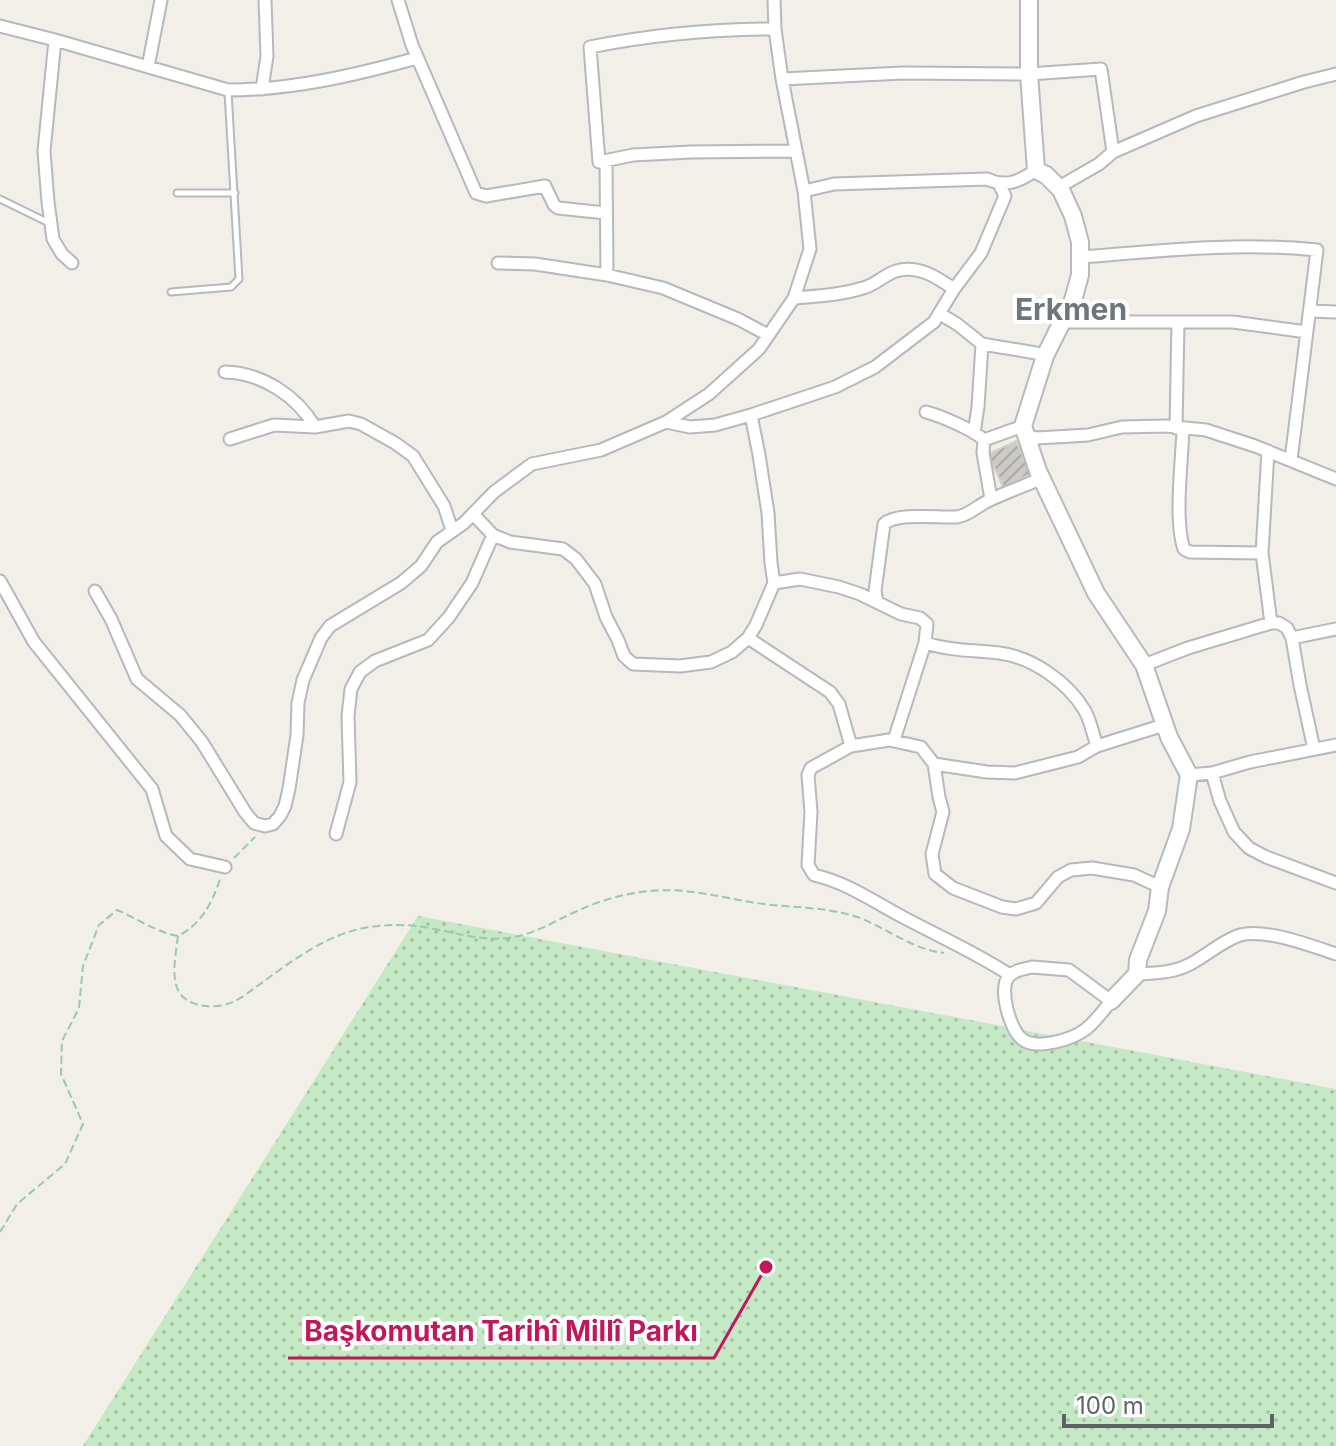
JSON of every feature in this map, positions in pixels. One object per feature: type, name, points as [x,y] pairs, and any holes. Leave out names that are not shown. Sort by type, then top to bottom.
[{"type":"street","points":[[148,67],[161,0]]},
{"type":"street","points":[[262,89],[267,56],[265,0]]},
{"type":"street","points":[[398,0],[417,58],[476,193],[486,196],[545,186],[558,208],[606,213]]},
{"type":"street","points":[[95,591],[137,679],[180,715],[202,742],[254,823],[265,826],[273,824],[285,806],[303,680],[321,638],[330,626],[401,583],[421,566],[437,542],[464,523],[494,492],[532,464],[601,450],[666,422],[709,394],[759,349],[794,298],[810,249],[804,191],[782,79],[774,0]]},
{"type":"street","points":[[1029,0],[1029,74],[1036,170]]},
{"type":"street","points":[[0,26],[228,90],[262,89],[361,74],[417,58]]},
{"type":"street","points":[[775,29],[729,29],[628,39],[590,47],[599,162],[633,155],[796,151]]},
{"type":"street","points":[[55,40],[44,151],[53,239],[72,263]]},
{"type":"street","points":[[782,79],[903,73],[1029,74],[1101,69],[1113,152]]},
{"type":"street","points":[[1059,187],[1099,164],[1113,152],[1196,116],[1336,74]]},
{"type":"street","points":[[606,161],[607,275]]},
{"type":"street","points":[[804,191],[834,184],[987,179],[999,184],[1021,180],[1036,170]]},
{"type":"street","points":[[1036,170],[1059,187],[1073,216],[1080,242],[1080,275],[1073,300],[1045,356],[1024,431],[1042,478],[1096,593],[1144,665],[1164,725],[1189,775],[1181,829],[1160,887],[1157,911],[1138,960],[1137,974],[1083,1031],[1059,1041],[1036,1045],[1022,1039],[1011,1023],[1004,996],[1005,982],[1010,975],[1032,967],[1069,970],[1111,1001]]},
{"type":"street","points":[[666,422],[690,427],[715,425],[835,387],[875,367],[934,322],[940,314],[981,253],[1001,209],[1005,196],[999,184]]},
{"type":"street","points":[[1080,257],[1282,246],[1317,250],[1291,460]]},
{"type":"street","points":[[498,263],[535,264],[607,275],[663,288],[768,335]]},
{"type":"street","points":[[794,298],[828,296],[866,288],[895,271],[910,269],[926,272],[954,289]]},
{"type":"street","points":[[1310,311],[1336,312]]},
{"type":"street","points":[[940,314],[982,344],[1045,356]]},
{"type":"street","points":[[1062,322],[1233,322],[1307,332]]},
{"type":"street","points":[[1178,322],[1180,507],[1184,549],[1190,552],[1262,553]]},
{"type":"street","points":[[982,344],[979,437],[991,499]]},
{"type":"street","points":[[225,372],[255,377],[279,389],[309,416],[315,427]]},
{"type":"street","points":[[926,412],[939,415],[979,437],[1024,431],[1037,438],[1088,435],[1122,427],[1206,430],[1336,479]]},
{"type":"street","points":[[473,514],[493,535],[510,542],[563,549],[576,559],[595,584],[624,656],[633,664],[680,666],[711,662],[732,652],[748,638],[774,583],[768,513],[751,415]]},
{"type":"street","points":[[230,439],[274,425],[315,427],[349,421],[361,424],[413,456],[444,506],[452,530]]},
{"type":"street","points":[[1268,451],[1262,553],[1271,623]]},
{"type":"street","points":[[877,602],[875,591],[884,524],[888,520],[962,516],[991,499],[1042,478]]},
{"type":"street","points":[[336,834],[350,782],[348,716],[351,689],[360,672],[375,661],[428,640],[449,617],[472,583],[493,535]]},
{"type":"street","points":[[774,583],[800,579],[839,587],[901,614],[920,618],[927,624],[925,643],[894,740]]},
{"type":"street","points":[[0,581],[34,642],[152,789],[166,836],[190,859],[225,867]]},
{"type":"street","points":[[1144,665],[1188,648],[1279,623],[1287,628],[1292,638],[1314,749]]},
{"type":"street","points":[[1292,638],[1336,629]]},
{"type":"street","points":[[748,638],[830,692],[839,704],[851,746]]},
{"type":"street","points":[[925,643],[960,651],[1000,653],[1020,658],[1045,671],[1068,689],[1082,707],[1097,746]]},
{"type":"street","points":[[934,764],[1015,773],[1078,757],[1097,746],[1164,725]]},
{"type":"street","points":[[1010,975],[836,880],[814,875],[808,865],[811,812],[808,775],[811,768],[851,746],[894,740],[921,747],[934,764],[943,812],[932,854],[935,874],[953,888],[1002,907],[1016,909],[1036,903],[1058,877],[1071,870],[1092,868],[1134,875],[1160,887]]},
{"type":"street","points":[[1189,775],[1212,773],[1336,745]]},
{"type":"street","points":[[1212,773],[1234,832],[1249,848],[1336,883]]},
{"type":"street","points":[[1137,974],[1185,966],[1241,935],[1265,934],[1286,938],[1336,954]]},
{"type":"lane","points":[[171,292],[231,287],[240,275],[228,90]]},
{"type":"lane","points":[[177,193],[235,193]]},
{"type":"lane","points":[[0,199],[51,224]]},
{"type":"path","points":[[0,1232],[17,1204],[65,1164],[83,1124],[61,1074],[62,1041],[79,1008],[83,966],[99,925],[117,910],[160,933],[178,936],[204,915],[225,867],[265,826]]},
{"type":"path","points":[[178,936],[175,962],[179,992],[187,1000],[211,1006],[241,998],[282,968],[342,933],[374,927],[409,926],[476,939],[509,938],[541,929],[611,898],[660,890],[691,891],[747,902],[831,911],[859,918],[940,953],[952,951],[958,945]]},
{"type":"green space","points":[[418,916],[1336,1089],[1336,1446],[83,1446]]},
{"type":"building","points":[[1016,441],[1031,474],[1003,487],[988,454]]},
{"type":"place","name":"Başkomutan Tarihî Millî Parkı","points":[[766,1267]]},
{"type":"district","name":"Erkmen","points":[[1071,309]]}]
